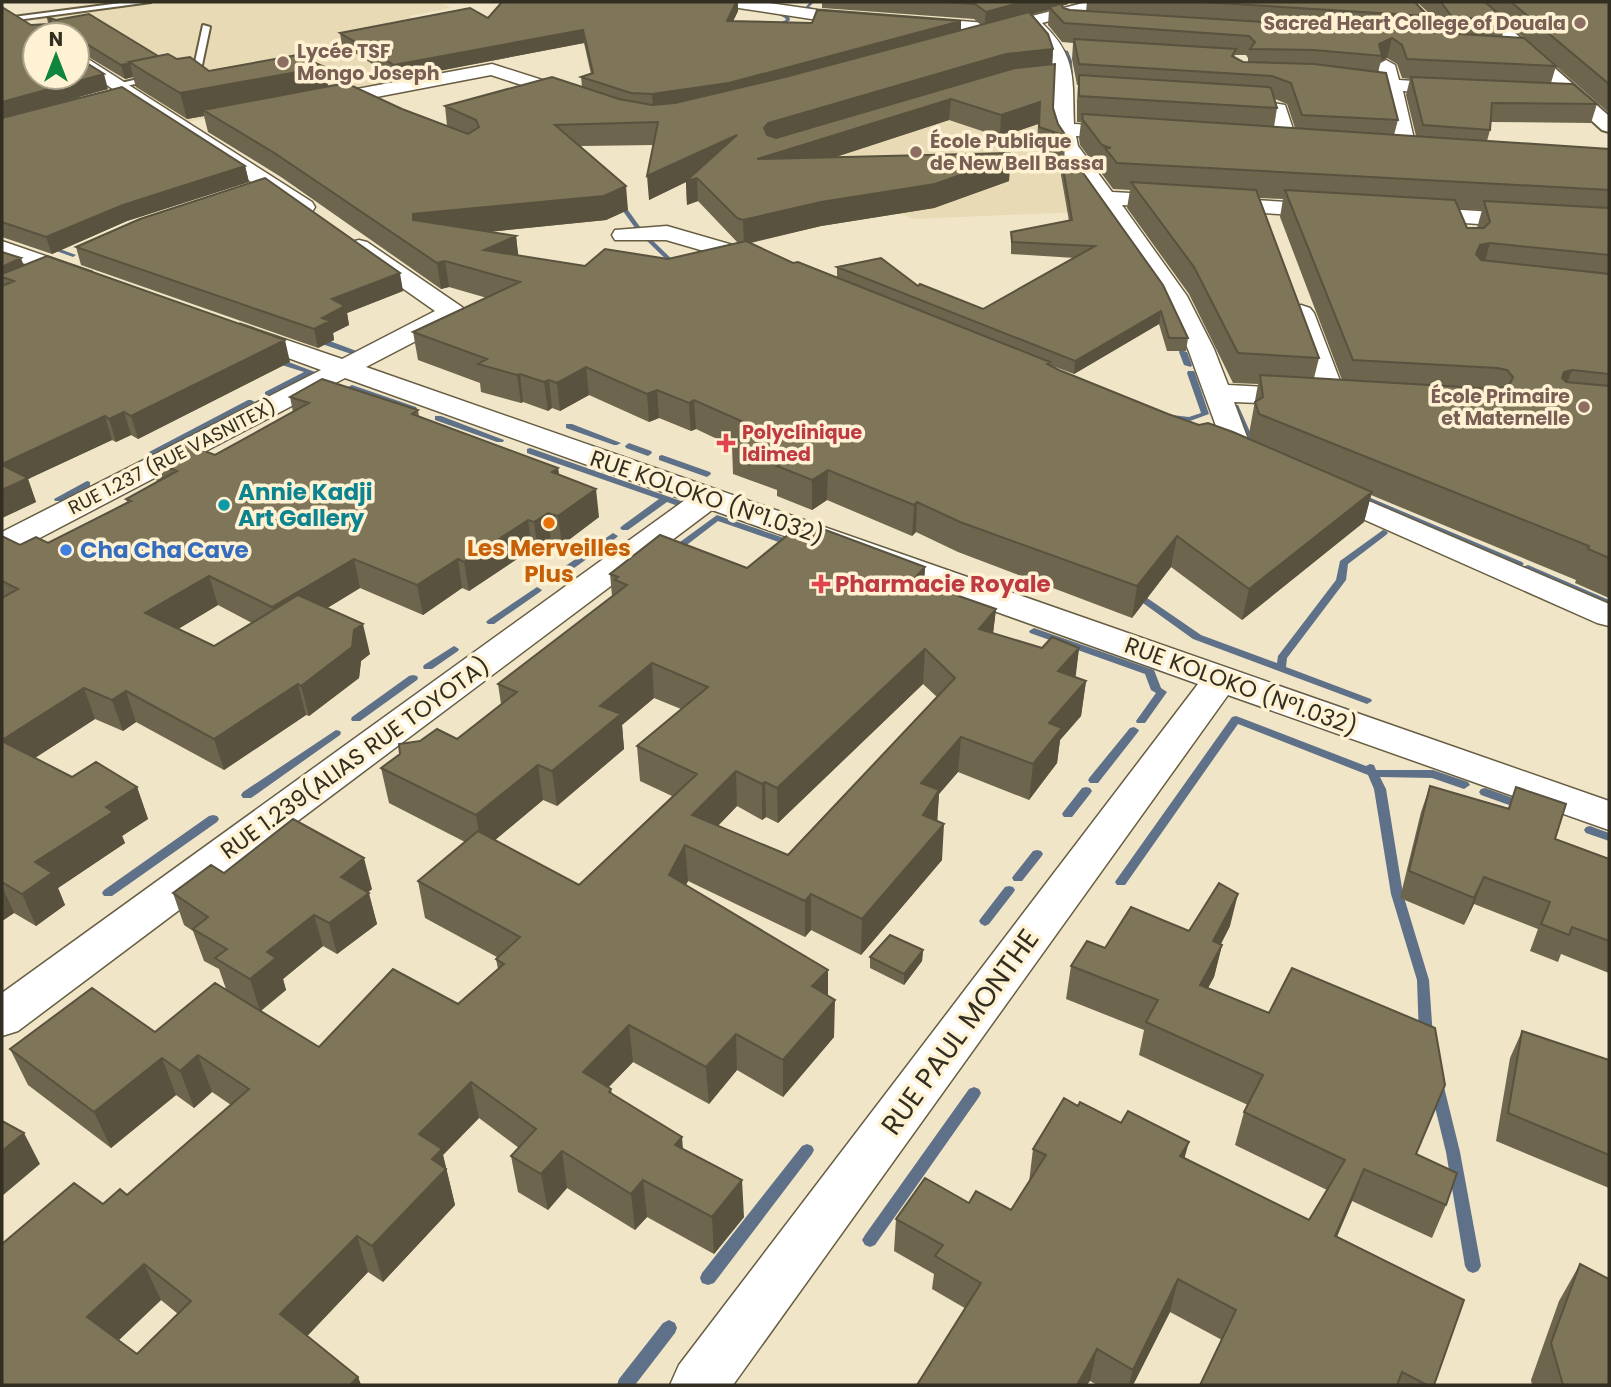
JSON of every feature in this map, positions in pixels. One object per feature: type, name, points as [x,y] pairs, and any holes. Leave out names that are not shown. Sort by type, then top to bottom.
[{"type":"main road","points":[[1470,2],[1609,126]]},
{"type":"street","points":[[732,2],[999,29]]},
{"type":"street","points":[[947,44],[1104,2]]},
{"type":"street","points":[[1405,2],[1446,45],[1415,43]]},
{"type":"street","points":[[2,6],[13,19]]},
{"type":"street","points":[[1037,21],[1093,23]]},
{"type":"street","points":[[1037,21],[1044,33],[1064,50],[1063,128],[1075,160],[1175,296],[1201,349],[1218,393],[1251,458],[1200,438]]},
{"type":"street","points":[[1500,48],[1524,50]]},
{"type":"street","points":[[1380,150],[1413,153],[1382,52]]},
{"type":"street","points":[[91,68],[119,91],[272,184],[322,220]]},
{"type":"street","points":[[300,106],[492,69],[602,106]]},
{"type":"street","points":[[1322,79],[1481,91]]},
{"type":"street","points":[[1548,93],[1574,94]]},
{"type":"street","points":[[352,96],[387,111]]},
{"type":"street","points":[[1215,101],[1240,96],[1278,108],[1288,144]]},
{"type":"street","points":[[183,129],[209,124]]},
{"type":"street","points":[[1063,128],[1144,134]]},
{"type":"street","points":[[1262,142],[1314,146]]},
{"type":"street","points":[[247,193],[272,184]]},
{"type":"street","points":[[1105,198],[1350,211]]},
{"type":"street","points":[[1262,206],[1271,231]]},
{"type":"street","points":[[1391,213],[1462,227],[1609,226]]},
{"type":"street","points":[[623,235],[667,233],[750,256],[787,271]]},
{"type":"street","name":"RUE 1.237 (RUE VASNITEX)","points":[[2,545],[453,312],[342,235]]},
{"type":"street","points":[[2,248],[107,285]]},
{"type":"street","points":[[23,279],[84,253]]},
{"type":"street","points":[[1218,393],[1346,400],[1294,294]]},
{"type":"street","name":"RUE KOLOKO (N°1.032)","points":[[212,323],[1609,816]]},
{"type":"street","points":[[1302,481],[1609,616]]},
{"type":"street","name":"RUE 1.239(ALIAS RUE TOYOTA)","points":[[2,1018],[709,497]]},
{"type":"street","name":"RUE PAUL MONTHE","points":[[699,1385],[1221,679]]},
{"type":"lane","points":[[13,19],[147,2]]},
{"type":"lane","points":[[119,91],[187,70],[199,63],[206,27]]},
{"type":"shaded area","name":"Lycée TSF Mongo Joseph","points":[[160,2],[440,2],[451,8],[409,16],[467,51],[466,69],[188,122],[91,57],[91,21],[37,21],[30,16]]},
{"type":"shaded area","name":"École Publique de New Bell Bassa","points":[[1043,86],[1040,146],[1083,200],[1080,212],[913,219],[767,158]]},
{"type":"building","points":[[502,2],[736,2],[727,21],[812,23],[817,10],[961,21],[729,83],[652,94],[631,93],[581,77],[593,73],[583,30],[394,65],[340,33],[470,8],[488,18]]},
{"type":"building","points":[[944,2],[1023,2],[986,12],[975,4]]},
{"type":"building","points":[[1202,2],[1415,2],[1427,16]]},
{"type":"building","points":[[1441,2],[1485,2],[1506,20],[1452,17]]},
{"type":"building","points":[[1511,2],[1609,2],[1609,84]]},
{"type":"building","points":[[1061,4],[1063,8],[1070,10],[1524,38],[1556,66],[1407,59],[1402,45],[1392,38],[1379,44],[1382,56],[1314,50],[1250,49],[1255,42],[1249,36],[1064,23],[1049,7]]},
{"type":"building","points":[[2,7],[25,21],[21,21],[21,91],[42,91],[2,102]]},
{"type":"building","points":[[1029,12],[1048,34],[1053,49],[1006,54],[768,123],[764,128],[767,135],[776,138],[1015,68],[1055,64],[1053,108],[1058,124],[1066,136],[1039,127],[1040,102],[1001,115],[951,99],[757,159],[1010,153],[1011,157],[935,184],[821,202],[743,220],[737,218],[697,178],[686,181],[737,135],[647,176],[658,122],[555,125],[626,186],[604,196],[413,214],[413,220],[516,236],[484,250],[585,266],[605,249],[668,259],[746,241],[793,263],[798,262],[1050,362],[1047,364],[1059,370],[1168,414],[1199,425],[1208,423],[1233,432],[1372,492],[1249,589],[1177,536],[1137,586],[960,522],[917,502],[914,505],[828,470],[812,480],[777,466],[784,462],[732,445],[757,428],[694,400],[689,403],[657,390],[647,394],[586,367],[557,383],[478,364],[487,359],[413,332],[520,282],[445,261],[437,263],[276,154],[203,110],[346,83],[402,109],[468,134],[479,127],[476,120],[445,106],[552,77],[619,99],[652,105],[675,103],[785,77]]},
{"type":"building","points":[[89,14],[158,56],[121,65],[91,47],[91,21],[51,21],[47,17],[56,20]]},
{"type":"building","points":[[1074,39],[1236,49],[1232,56],[1243,62],[1314,64],[1386,73],[1398,120],[1302,115],[1291,83],[1272,76],[1079,64]]},
{"type":"building","points":[[168,54],[177,59],[190,57],[209,71],[297,55],[325,67],[180,93],[129,62]]},
{"type":"building","points":[[91,66],[104,74],[91,78]]},
{"type":"building","points":[[1079,75],[1268,87],[1271,88],[1277,108],[1079,96]]},
{"type":"building","points":[[1411,77],[1573,84],[1597,104],[1492,103],[1490,130],[1423,125]]},
{"type":"building","points":[[122,87],[245,166],[123,205],[46,237],[2,222],[2,118]]},
{"type":"building","points":[[1082,114],[1609,149],[1609,190],[1117,163],[1105,148],[1111,148],[1102,145],[1083,120]]},
{"type":"building","points":[[1062,163],[1076,163],[1163,285],[1188,338],[1169,338],[1161,311],[1075,361],[837,267],[881,258],[918,286],[920,284],[983,309],[1095,246],[1012,242],[1011,232],[1072,220]]},
{"type":"building","points":[[265,178],[400,273],[332,299],[345,306],[322,318],[330,321],[314,329],[76,247],[140,219]]},
{"type":"building","points":[[1131,182],[1256,190],[1319,358],[1238,353],[1194,267]]},
{"type":"building","points":[[1285,190],[1455,200],[1467,228],[1484,228],[1490,222],[1484,201],[1609,208],[1609,255],[1490,243],[1480,245],[1476,254],[1481,260],[1609,274],[1609,374],[1572,370],[1564,372],[1562,378],[1566,382],[1609,386],[1609,558],[1588,549],[1589,546],[1259,414],[1255,402],[1263,397],[1260,375],[1496,389],[1509,386],[1513,377],[1507,370],[1497,368],[1353,360]]},
{"type":"building","points":[[2,252],[21,258],[2,267]]},
{"type":"building","points":[[47,256],[285,340],[131,416],[124,412],[109,419],[105,416],[2,464],[2,286],[14,281],[2,277],[2,274]]},
{"type":"building","points":[[322,379],[418,410],[412,414],[558,468],[552,472],[596,489],[558,516],[548,513],[534,522],[528,520],[464,562],[458,559],[417,585],[354,559],[272,607],[209,576],[145,613],[214,646],[298,595],[363,624],[354,630],[352,647],[301,686],[298,684],[214,739],[126,691],[112,700],[84,688],[2,740],[2,598],[18,589],[2,581],[2,536],[20,545],[36,537],[48,543],[131,501],[126,499],[177,471],[151,460],[186,444],[215,455],[309,403],[290,397]]},
{"type":"building","points":[[2,465],[28,478],[2,490]]},
{"type":"building","points":[[804,522],[925,567],[913,580],[996,609],[979,629],[1042,648],[1052,637],[1079,648],[1058,671],[1086,681],[1049,723],[1062,728],[1033,764],[961,737],[921,783],[939,790],[923,815],[944,824],[862,919],[811,894],[805,901],[685,845],[669,875],[828,970],[812,986],[835,1000],[783,1060],[736,1034],[706,1067],[629,1025],[583,1072],[611,1089],[609,1092],[682,1137],[675,1145],[742,1180],[712,1217],[643,1180],[631,1194],[562,1151],[541,1174],[511,1156],[536,1129],[471,1082],[419,1134],[442,1149],[432,1159],[446,1169],[372,1246],[357,1236],[280,1314],[358,1377],[350,1385],[2,1385],[2,1244],[74,1183],[103,1204],[120,1189],[127,1195],[249,1089],[198,1055],[180,1071],[162,1058],[94,1112],[10,1049],[92,988],[155,1032],[215,983],[319,1047],[393,969],[458,1004],[504,964],[496,959],[520,937],[418,881],[478,831],[579,885],[697,774],[637,746],[708,687],[652,663],[600,706],[621,714],[552,771],[538,765],[476,815],[381,768],[400,754],[399,744],[420,741],[437,729],[457,739],[517,692],[498,684],[627,585],[615,580],[618,577],[610,574],[660,535],[747,568]],"holes":[[[925,649],[955,678],[788,855],[692,815],[736,771],[777,788]],[[144,1264],[191,1301],[137,1354],[87,1317]]]},
{"type":"building","points":[[2,741],[72,777],[96,762],[137,787],[106,807],[113,812],[35,862],[52,873],[22,894],[2,882]]},
{"type":"building","points":[[1430,786],[1509,809],[1516,787],[1566,804],[1555,839],[1609,859],[1609,941],[1572,927],[1569,935],[1541,924],[1550,902],[1484,877],[1474,898],[1409,871]]},
{"type":"building","points":[[293,819],[364,858],[341,877],[369,893],[329,923],[314,915],[267,952],[276,958],[250,979],[215,958],[227,949],[193,929],[208,917],[173,893],[211,865],[224,873]]},
{"type":"building","points":[[1219,883],[1238,894],[1213,941],[1222,945],[1200,985],[1269,1013],[1292,968],[1435,1028],[1445,1085],[1416,1154],[1457,1173],[1446,1205],[1364,1169],[1335,1236],[1464,1300],[1434,1385],[1427,1385],[1402,1372],[1397,1385],[1200,1385],[1236,1310],[1178,1279],[1133,1370],[1097,1349],[1077,1385],[917,1385],[981,1283],[935,1256],[943,1245],[896,1219],[925,1178],[969,1203],[976,1191],[1011,1210],[1046,1155],[1033,1149],[1064,1098],[1078,1106],[1080,1102],[1121,1123],[1128,1111],[1189,1142],[1180,1156],[1309,1220],[1345,1160],[1244,1112],[1263,1075],[1146,1022],[1158,1000],[1071,966],[1087,941],[1105,948],[1131,907],[1189,931]]},
{"type":"building","points":[[890,935],[923,950],[904,974],[870,957]]},
{"type":"building","points":[[1522,1031],[1609,1060],[1609,1155],[1508,1113]]},
{"type":"building","points":[[2,1121],[24,1133],[2,1151]]},
{"type":"building","points":[[1580,1264],[1609,1279],[1609,1385],[1563,1385],[1551,1343]]},
{"type":"waterway","points":[[812,2],[806,8],[818,11]]},
{"type":"waterway","points":[[1068,7],[1087,2]]},
{"type":"waterway","points":[[773,10],[787,17],[788,20],[783,23]]},
{"type":"waterway","points":[[1066,51],[1070,79]]},
{"type":"waterway","points":[[38,109],[78,97]]},
{"type":"waterway","points":[[618,200],[640,231]]},
{"type":"waterway","points":[[647,238],[678,268]]},
{"type":"waterway","points":[[47,246],[73,255]]},
{"type":"waterway","points":[[316,339],[366,356]]},
{"type":"waterway","points":[[1183,352],[1188,365]]},
{"type":"waterway","points":[[268,394],[311,372],[275,360]]},
{"type":"waterway","points":[[1172,417],[1190,419],[1205,414],[1191,373]]},
{"type":"waterway","points":[[339,394],[352,387],[413,409]]},
{"type":"waterway","points":[[153,452],[251,402]]},
{"type":"waterway","points":[[1235,407],[1247,435],[1259,450]]},
{"type":"waterway","points":[[438,418],[500,440]]},
{"type":"waterway","points":[[569,426],[617,443]]},
{"type":"waterway","points":[[629,446],[648,453]]},
{"type":"waterway","points":[[530,451],[678,503]]},
{"type":"waterway","points":[[662,458],[707,474]]},
{"type":"waterway","points":[[58,499],[87,484]]},
{"type":"waterway","points":[[1359,496],[1519,564]]},
{"type":"waterway","points":[[625,528],[664,500]]},
{"type":"waterway","points":[[672,552],[717,518],[793,544]]},
{"type":"waterway","points":[[1282,665],[1282,658],[1341,580],[1343,563],[1383,533]]},
{"type":"waterway","points":[[567,569],[613,536]]},
{"type":"waterway","points":[[1528,568],[1609,603]]},
{"type":"waterway","points":[[491,622],[537,590]]},
{"type":"waterway","points":[[1134,593],[1197,637],[1367,701]]},
{"type":"waterway","points":[[1034,631],[1150,672],[1156,690],[1162,692],[1141,721]]},
{"type":"waterway","points":[[428,667],[454,649]]},
{"type":"waterway","points":[[356,719],[413,678]]},
{"type":"waterway","points":[[1121,882],[1236,719],[1368,771]]},
{"type":"waterway","points":[[1094,780],[1134,730]]},
{"type":"waterway","points":[[247,795],[336,733]]},
{"type":"waterway","points":[[1370,768],[1380,789],[1397,894],[1423,980],[1426,1037]]},
{"type":"waterway","points":[[1377,773],[1433,774],[1464,785]]},
{"type":"waterway","points":[[1068,814],[1086,791]]},
{"type":"waterway","points":[[1485,792],[1523,806]]},
{"type":"waterway","points":[[108,893],[213,819]]},
{"type":"waterway","points":[[1590,830],[1609,837]]},
{"type":"waterway","points":[[1018,878],[1037,854]]},
{"type":"waterway","points":[[985,921],[1009,890]]},
{"type":"waterway","points":[[1437,1087],[1453,1152],[1473,1266]]},
{"type":"waterway","points":[[870,1240],[974,1093]]},
{"type":"waterway","points":[[708,1278],[807,1150]]},
{"type":"waterway","points":[[625,1385],[669,1328]]},
{"type":"place","name":"Sacred Heart College of Douala","points":[[1580,23]]},
{"type":"place","name":"Lycée TSF Mongo Joseph","points":[[283,62]]},
{"type":"place","name":"École Publique de New Bell Bassa","points":[[916,152]]},
{"type":"place","name":"École Primaire et Maternelle","points":[[1584,407]]},
{"type":"place","name":"Polyclinique Idimed","points":[[726,443]]},
{"type":"place","name":"Annie Kadji Art Gallery","points":[[224,505]]},
{"type":"place","name":"Les Merveilles Plus","points":[[549,523]]},
{"type":"place","name":"Cha Cha Cave","points":[[66,550]]},
{"type":"place","name":"Pharmacie Royale","points":[[821,584]]}]
